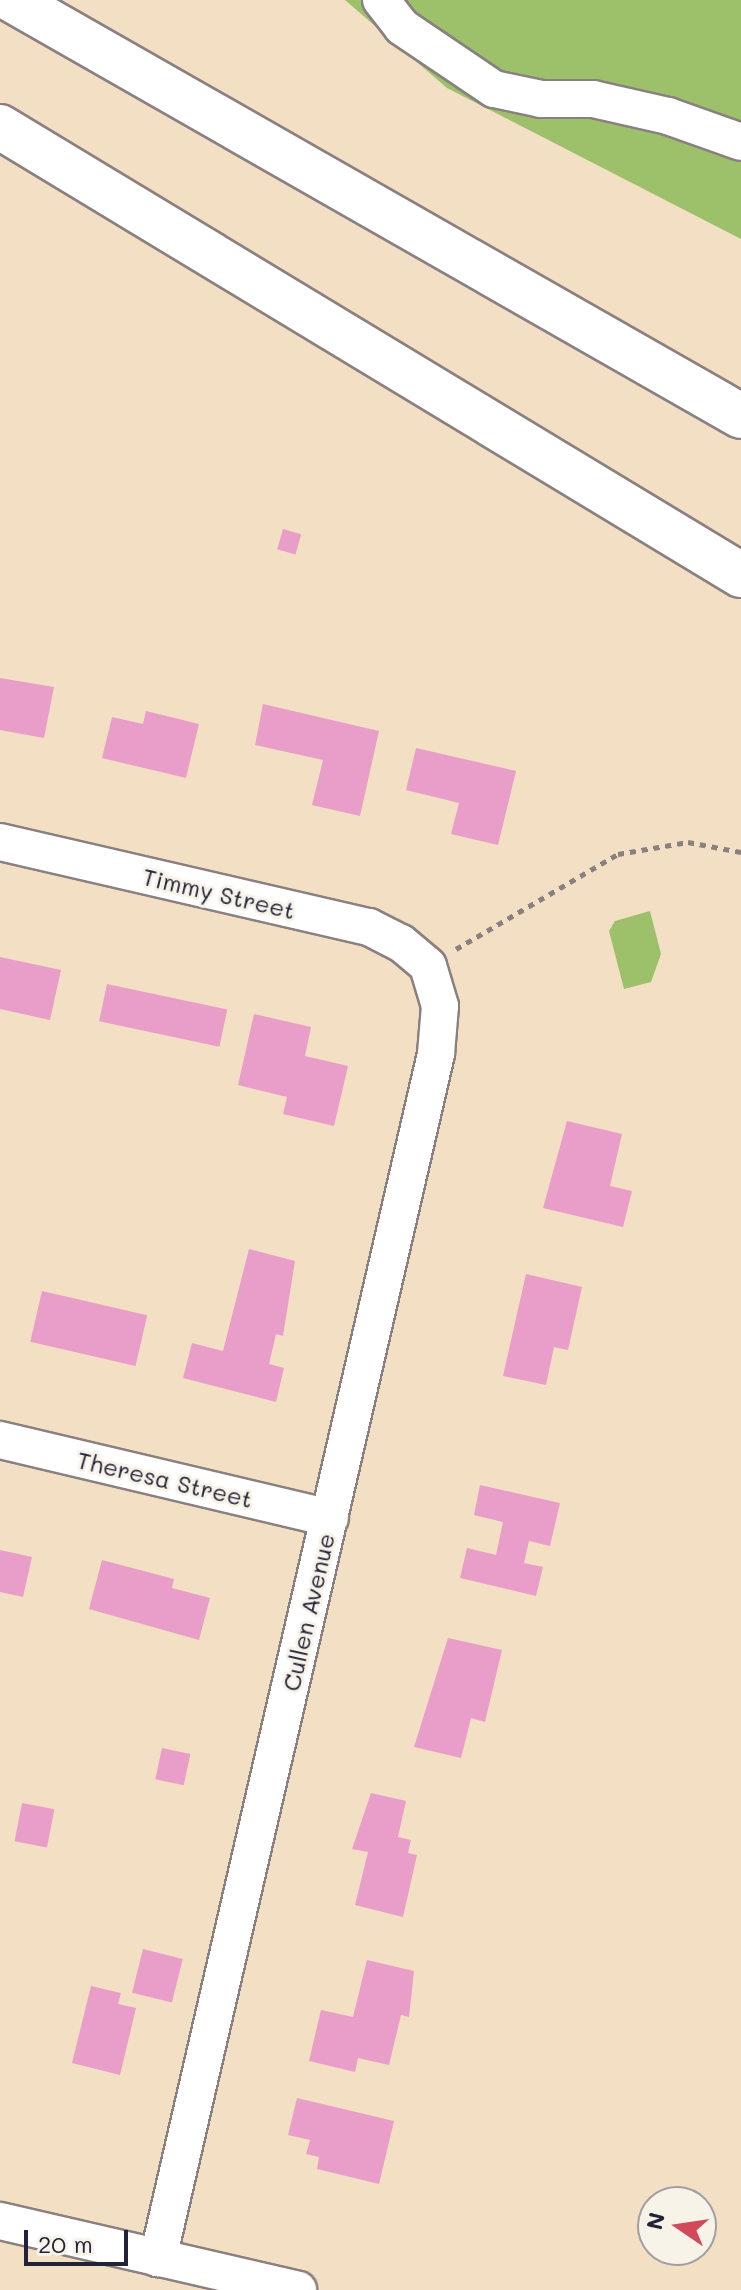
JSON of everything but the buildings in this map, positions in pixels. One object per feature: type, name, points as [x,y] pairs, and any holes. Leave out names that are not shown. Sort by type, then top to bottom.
[{"type":"highway","points":[[12,0],[741,416]]},
{"type":"highway","points":[[0,127],[741,575]]},
{"type":"street","points":[[381,0],[412,35],[494,89],[541,99],[593,99],[668,116],[741,142]]},
{"type":"street","name":"Timmy Street","points":[[0,842],[369,927],[401,943],[428,966]]},
{"type":"street","name":"Cullen Avenue","points":[[158,2258],[436,1054],[440,1006],[428,966]]},
{"type":"street","name":"Theresa Street","points":[[0,1440],[330,1518]]},
{"type":"street","points":[[0,2221],[298,2290]]},
{"type":"path","points":[[428,966],[618,854],[688,842],[741,852]]},
{"type":"green space","points":[[345,0],[741,0],[741,239],[447,88]]},
{"type":"green space","points":[[650,911],[661,954],[651,982],[624,989],[609,931],[615,921]]}]
